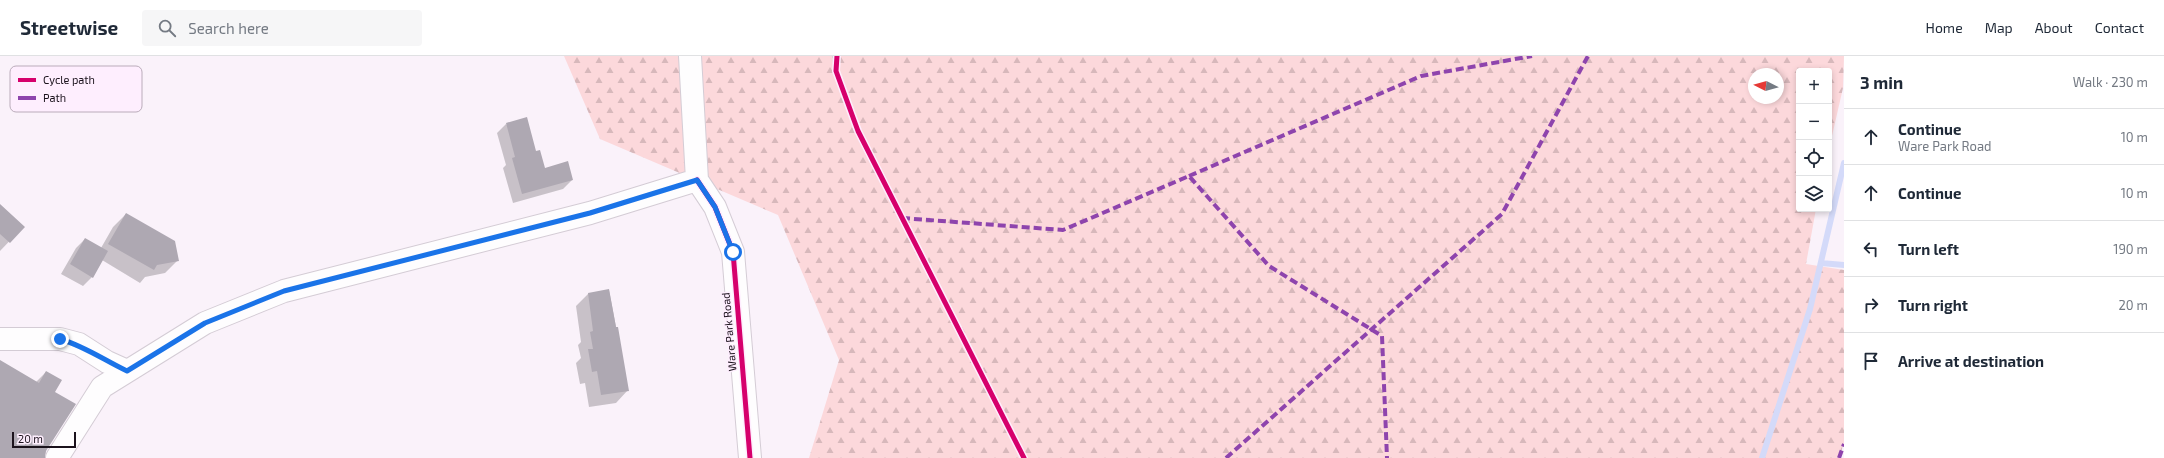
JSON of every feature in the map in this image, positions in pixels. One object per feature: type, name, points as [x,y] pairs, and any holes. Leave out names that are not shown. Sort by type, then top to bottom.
[{"type":"street","points":[[57,458],[102,387],[205,323],[284,291],[590,213],[697,180],[690,56]]},
{"type":"street","name":"Ware Park Road","points":[[697,180],[715,207],[733,252],[750,458]]},
{"type":"street","points":[[0,339],[60,339],[79,344],[107,362],[127,371]]},
{"type":"path","points":[[833,56],[836,71]]},
{"type":"green space","points":[[564,56],[1844,56],[1843,88],[1832,136],[1832,68],[1796,68],[1796,212],[1815,212],[1806,264],[1844,270],[1844,443],[1839,458],[809,458],[839,360],[778,215],[600,139]]},
{"type":"building","points":[[527,117],[536,151],[540,150],[545,168],[568,161],[573,180],[522,194],[512,158],[515,157],[506,123]]},
{"type":"building","points":[[0,204],[25,227],[10,243],[0,234]]},
{"type":"building","points":[[126,213],[175,241],[179,261],[157,265],[154,270],[108,244]]},
{"type":"building","points":[[85,238],[108,251],[93,278],[70,264]]},
{"type":"building","points":[[609,289],[616,327],[618,327],[629,391],[601,395],[597,371],[592,372],[588,349],[593,349],[590,332],[593,331],[588,293]]},
{"type":"building","points":[[0,360],[39,383],[46,371],[62,380],[55,392],[76,404],[46,451],[45,458],[0,458]]},
{"type":"waterway","points":[[1762,458],[1810,309],[1844,163]]},
{"type":"waterway","points":[[1821,263],[1844,265]]},
{"type":"marked path","points":[[1189,176],[1421,76],[1532,56]]},
{"type":"marked path","points":[[1226,458],[1502,214],[1588,56]]},
{"type":"marked path","points":[[902,218],[1063,230],[1189,176],[1269,266],[1382,336],[1387,458]]},
{"type":"marked path","points":[[1839,458],[1844,444]]},
{"type":"cycle path","points":[[837,56],[836,71],[858,131],[1024,458]]},
{"type":"cycle path","points":[[697,180],[715,207],[733,252],[750,458]]},
{"type":"route","points":[[60,339],[79,344],[107,362],[127,371],[205,323],[284,291],[590,213],[697,180],[715,207],[733,252]]}]
